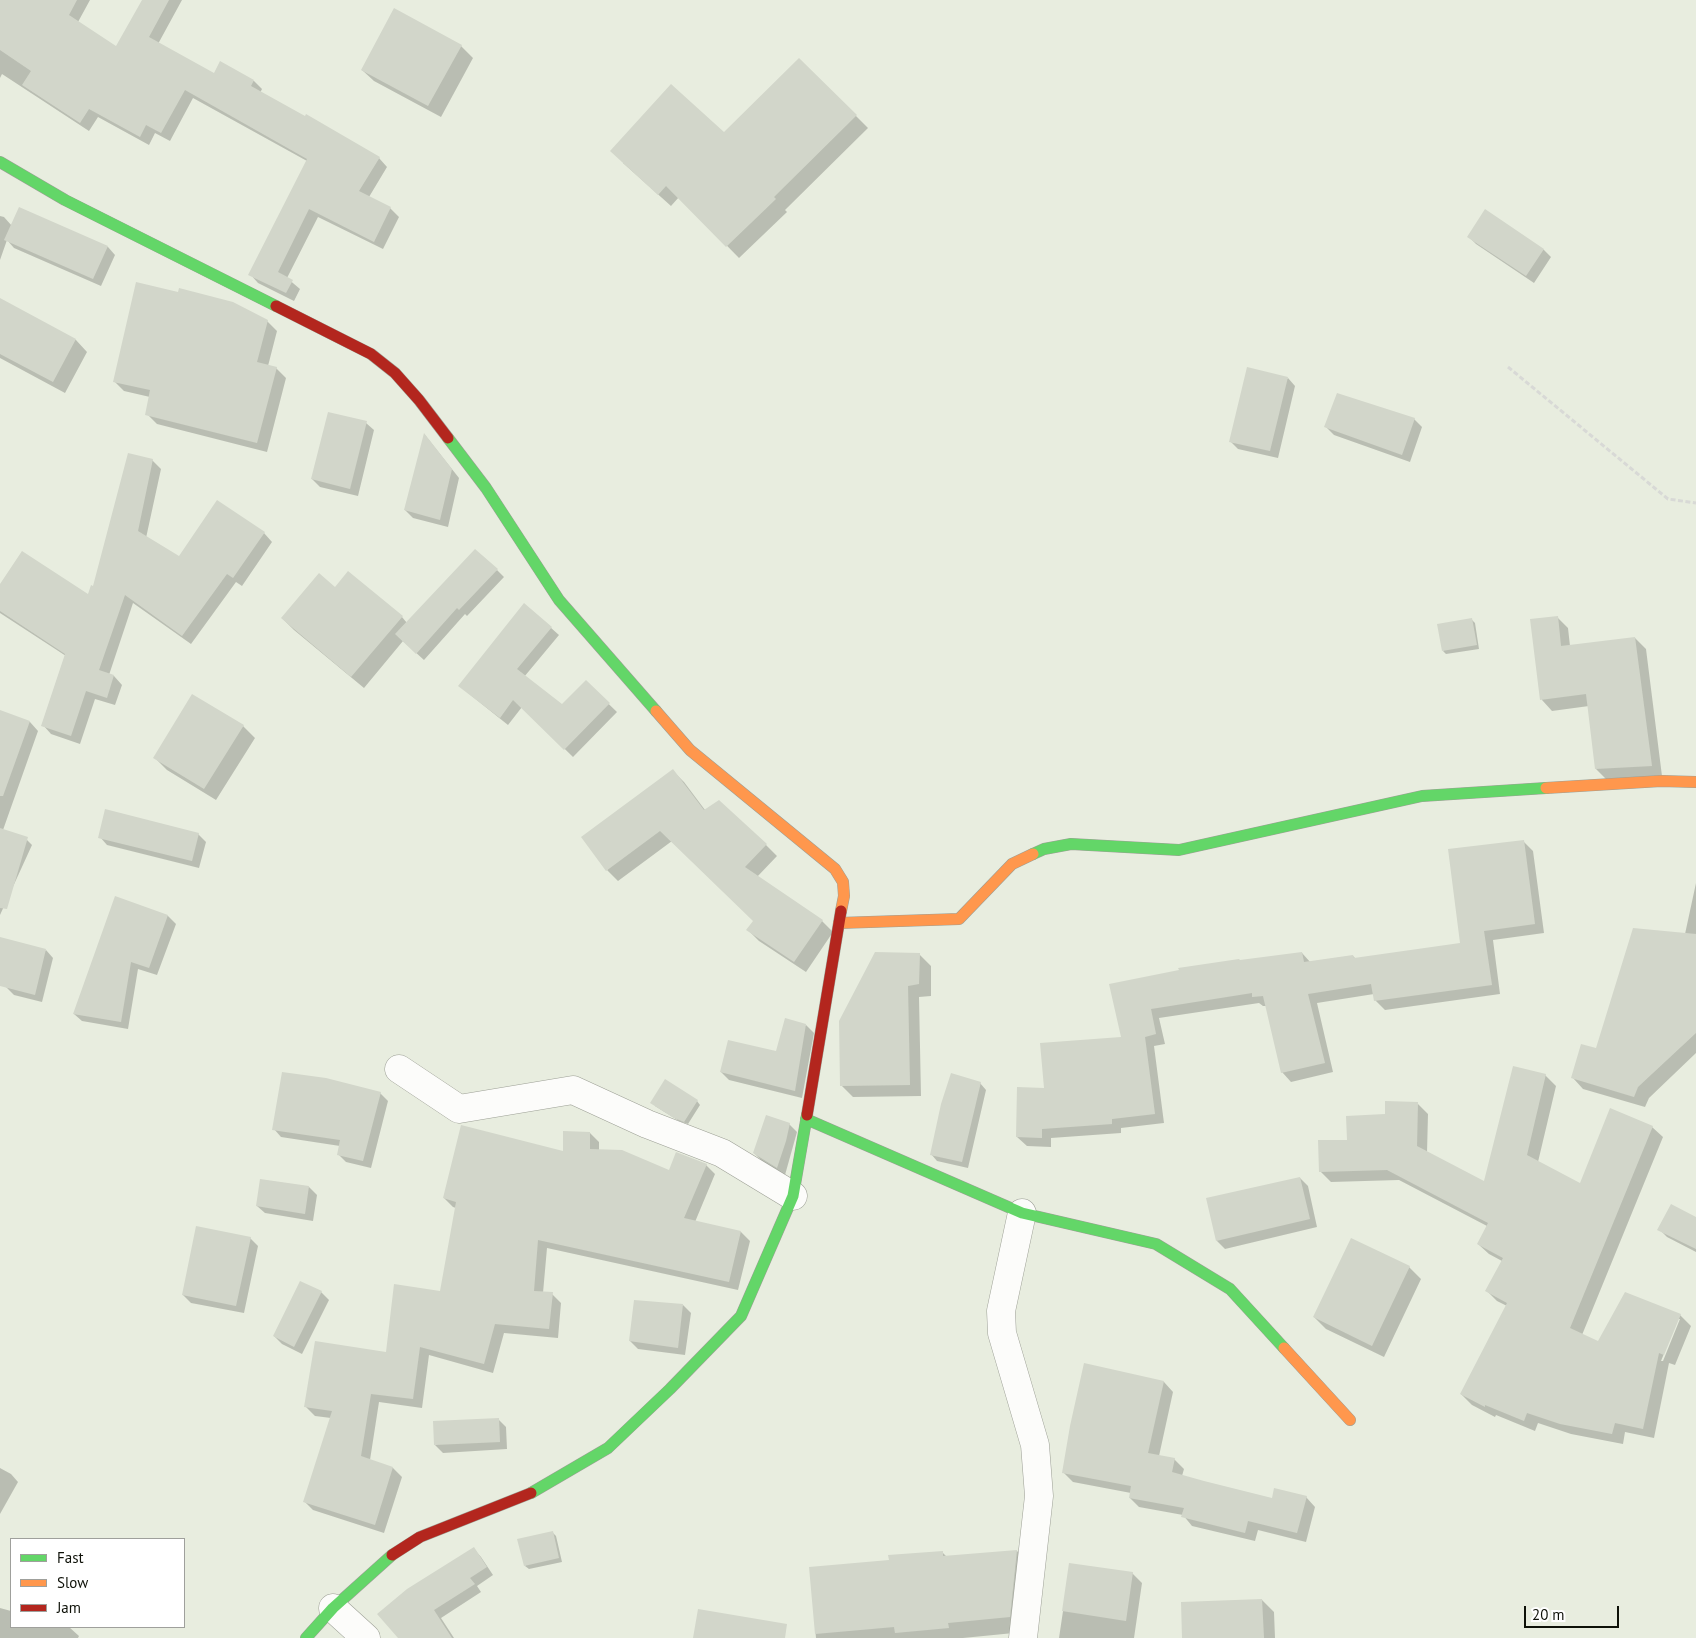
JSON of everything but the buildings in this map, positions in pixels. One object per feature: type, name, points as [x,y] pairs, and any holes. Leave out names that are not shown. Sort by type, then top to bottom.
[{"type":"street","points":[[0,162],[65,200],[371,354],[395,373],[419,400],[486,488],[559,600],[690,750],[834,870],[843,882],[844,896],[793,1196],[741,1316],[670,1389],[608,1448],[531,1493],[420,1537],[393,1554],[333,1608],[306,1638]]},
{"type":"street","points":[[839,923],[959,919],[1012,864],[1044,849],[1071,844],[1179,850],[1422,796],[1661,781],[1696,782]]},
{"type":"street","points":[[398,1069],[458,1109],[573,1090],[647,1124],[722,1153],[793,1196]]},
{"type":"street","points":[[806,1119],[1022,1213],[1156,1244],[1230,1289],[1350,1420]]},
{"type":"street","points":[[1022,1213],[1001,1311],[1002,1334],[1035,1445],[1039,1496],[1023,1638]]},
{"type":"street","points":[[333,1608],[366,1638]]},
{"type":"path","points":[[1508,366],[1668,499],[1696,503]]},
{"type":"traffic: fast","points":[[0,162],[65,200],[276,306]]},
{"type":"traffic: fast","points":[[448,438],[486,488],[559,600],[656,711]]},
{"type":"traffic: fast","points":[[1033,854],[1044,849],[1071,844],[1179,850],[1422,796],[1546,788]]},
{"type":"traffic: fast","points":[[531,1493],[608,1448],[670,1389],[741,1316],[793,1196],[807,1115]]},
{"type":"traffic: fast","points":[[806,1119],[1022,1213],[1156,1244],[1230,1289],[1284,1348]]},
{"type":"traffic: fast","points":[[306,1638],[333,1608],[392,1555]]},
{"type":"traffic: slow","points":[[656,711],[690,750],[835,869],[843,882],[844,896],[841,911]]},
{"type":"traffic: slow","points":[[1546,788],[1661,781],[1696,782]]},
{"type":"traffic: slow","points":[[839,923],[959,919],[1012,864],[1033,854]]},
{"type":"traffic: slow","points":[[1284,1348],[1350,1420]]},
{"type":"traffic: jam","points":[[276,306],[371,354],[395,373],[419,400],[448,438]]},
{"type":"traffic: jam","points":[[807,1115],[841,911]]},
{"type":"traffic: jam","points":[[392,1555],[420,1537],[531,1493]]}]
